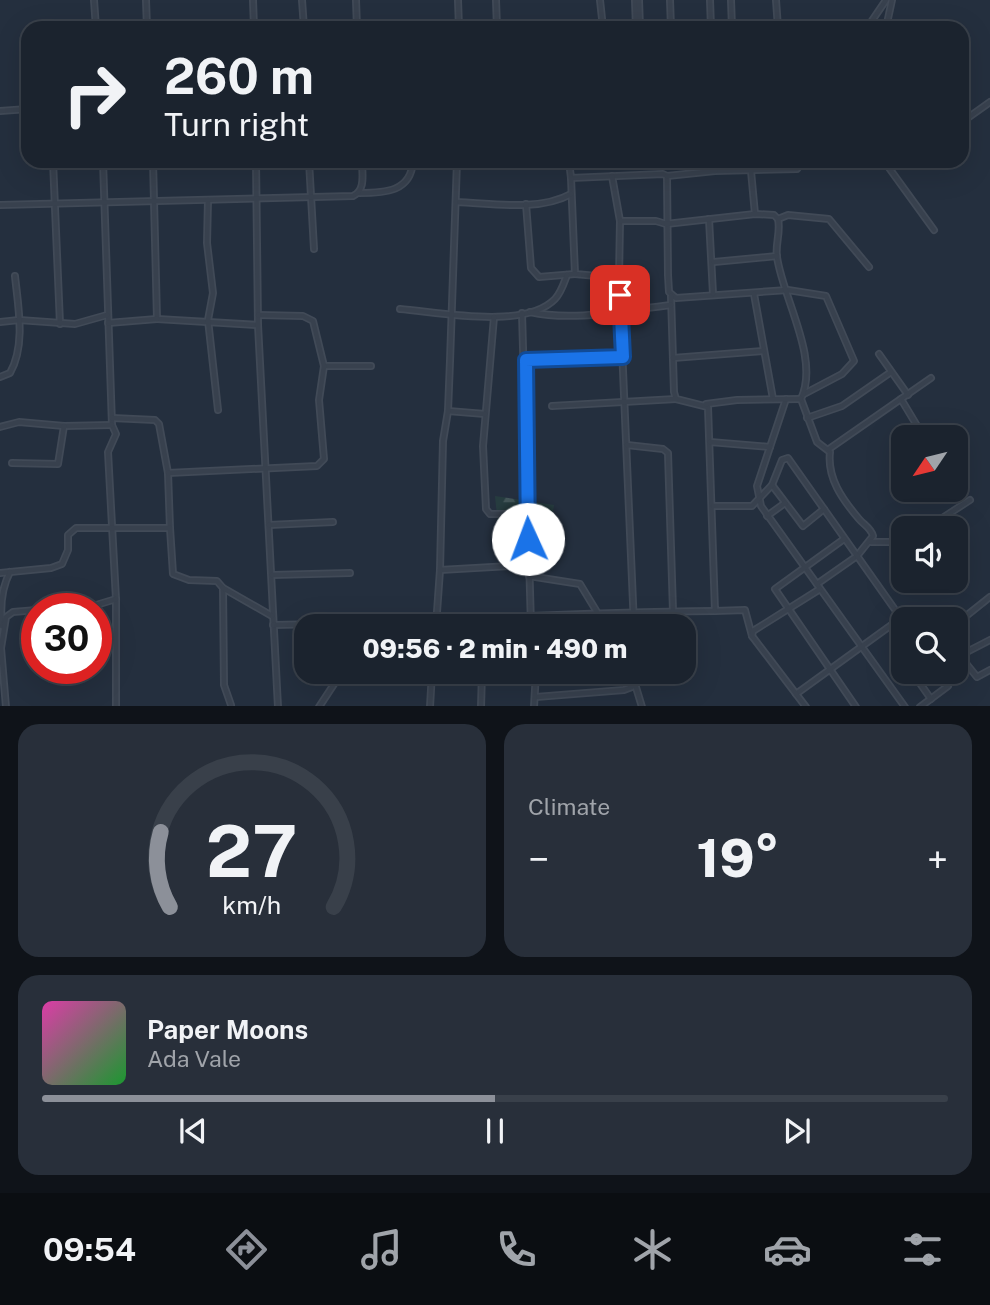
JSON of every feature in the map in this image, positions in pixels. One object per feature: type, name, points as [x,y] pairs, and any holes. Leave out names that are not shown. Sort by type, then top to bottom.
[{"type":"street","points":[[94,0],[96,21]]},
{"type":"street","points":[[146,0],[147,21]]},
{"type":"street","points":[[253,0],[254,21]]},
{"type":"street","points":[[303,0],[304,21]]},
{"type":"street","points":[[356,0],[358,21]]},
{"type":"street","points":[[458,0],[459,21]]},
{"type":"street","points":[[496,0],[496,21]]},
{"type":"street","points":[[600,0],[603,21]]},
{"type":"street","points":[[637,0],[638,21]]},
{"type":"street","points":[[670,0],[671,21]]},
{"type":"street","points":[[710,0],[711,21]]},
{"type":"street","points":[[731,0],[732,21]]},
{"type":"street","points":[[776,0],[778,21]]},
{"type":"street","points":[[872,21],[886,0]]},
{"type":"street","points":[[888,21],[892,0]]},
{"type":"street","points":[[969,117],[990,102]]},
{"type":"street","points":[[0,111],[21,110]]},
{"type":"street","points":[[53,168],[60,324]]},
{"type":"street","points":[[103,168],[112,425],[116,439],[108,452],[116,599],[116,706]]},
{"type":"street","points":[[153,168],[157,318]]},
{"type":"street","points":[[256,168],[258,325],[278,706]]},
{"type":"street","points":[[310,168],[314,248]]},
{"type":"street","points":[[0,205],[353,197],[359,193],[363,184],[362,168]]},
{"type":"street","points":[[359,193],[386,193],[400,188],[410,177],[412,168]]},
{"type":"street","points":[[436,614],[443,441],[448,411],[457,168]]},
{"type":"street","points":[[570,168],[575,274]]},
{"type":"street","points":[[571,178],[667,176],[798,168]]},
{"type":"street","points":[[889,168],[934,230]]},
{"type":"street","points":[[751,171],[755,214]]},
{"type":"street","points":[[612,176],[620,221],[619,278],[633,548],[631,584],[635,612]]},
{"type":"street","points":[[667,176],[676,399]]},
{"type":"street","points":[[456,202],[526,204],[558,201],[571,194]]},
{"type":"street","points":[[208,200],[207,243],[213,293],[208,320],[215,362],[218,410]]},
{"type":"street","points":[[526,204],[531,268],[538,277],[575,274],[619,278]]},
{"type":"street","points":[[620,221],[656,221],[667,225],[755,214],[774,215],[778,219],[777,256],[805,360],[807,384],[802,397],[817,442],[829,449]]},
{"type":"street","points":[[778,219],[788,215],[830,219],[869,267]]},
{"type":"street","points":[[709,219],[714,262],[713,294]]},
{"type":"street","points":[[714,262],[777,256]]},
{"type":"street","points":[[400,309],[494,317],[529,312],[556,298],[567,275]]},
{"type":"street","points":[[0,377],[10,373],[14,366],[19,320],[15,276]]},
{"type":"street","points":[[552,406],[676,399],[706,404],[802,397],[842,374],[854,361],[826,296],[788,290],[676,298],[671,296]]},
{"type":"street","points":[[754,294],[773,399]]},
{"type":"street","points":[[529,312],[564,316],[671,305]]},
{"type":"street","points":[[522,313],[526,360],[531,614]]},
{"type":"street","points":[[0,322],[19,320],[75,324],[107,315]]},
{"type":"street","points":[[168,473],[265,466],[317,466],[324,459],[319,400],[324,366],[313,321],[309,317],[258,315]]},
{"type":"street","points":[[494,317],[485,414],[487,512],[527,514]]},
{"type":"street","points":[[108,323],[157,318],[258,325]]},
{"type":"street","points":[[673,358],[763,351]]},
{"type":"street","points":[[879,354],[908,395]]},
{"type":"street","points":[[526,360],[623,357]]},
{"type":"street","points":[[324,366],[371,366]]},
{"type":"street","points":[[807,418],[842,406],[891,372]]},
{"type":"street","points":[[829,449],[931,378]]},
{"type":"street","points":[[786,399],[780,424],[757,486],[759,501],[767,516],[905,706]]},
{"type":"street","points":[[901,400],[917,425]]},
{"type":"street","points":[[706,404],[713,506],[715,611]]},
{"type":"street","points":[[448,411],[485,414]]},
{"type":"street","points":[[112,418],[155,420],[159,424],[168,473],[173,574],[189,580],[217,581],[222,588],[272,617]]},
{"type":"street","points":[[0,427],[19,422],[64,426],[112,425]]},
{"type":"street","points":[[12,463],[58,464],[64,426]]},
{"type":"street","points":[[710,442],[770,447]]},
{"type":"street","points":[[627,445],[663,449],[668,453],[673,611]]},
{"type":"street","points":[[752,636],[753,631],[788,610],[871,542],[872,530],[858,518],[833,482],[829,471],[829,449]]},
{"type":"street","points":[[713,506],[743,508],[759,501],[772,485],[786,457],[893,607]]},
{"type":"street","points":[[772,485],[803,526],[824,509]]},
{"type":"street","points":[[945,516],[970,500]]},
{"type":"street","points":[[767,516],[785,503]]},
{"type":"street","points":[[269,525],[333,522]]},
{"type":"street","points":[[0,573],[62,564],[68,550],[68,535],[76,528],[170,528]]},
{"type":"street","points":[[844,539],[775,589],[856,706]]},
{"type":"street","points":[[871,542],[891,542]]},
{"type":"street","points":[[440,570],[529,565]]},
{"type":"street","points":[[6,706],[1,684],[1,598],[3,585],[10,572]]},
{"type":"street","points":[[272,575],[350,573]]},
{"type":"street","points":[[529,576],[580,584],[597,612]]},
{"type":"street","points":[[222,588],[226,647],[224,685],[231,705]]},
{"type":"street","points":[[112,600],[116,599]]},
{"type":"street","points":[[968,615],[990,599]]},
{"type":"street","points":[[564,614],[746,610],[752,636],[806,706]]},
{"type":"street","points":[[2,630],[8,613],[21,612]]},
{"type":"street","points":[[273,625],[294,625]]},
{"type":"street","points":[[796,694],[891,627]]},
{"type":"street","points":[[968,649],[990,640]]},
{"type":"street","points":[[968,667],[977,677],[990,670]]},
{"type":"street","points":[[318,706],[334,684]]},
{"type":"street","points":[[430,706],[431,684]]},
{"type":"street","points":[[481,706],[482,684]]},
{"type":"street","points":[[534,706],[536,684]]},
{"type":"street","points":[[536,697],[624,690],[634,684],[642,706]]},
{"type":"street","points":[[920,684],[931,699]]},
{"type":"street","points":[[920,706],[947,684]]},
{"type":"green space","points":[[495,496],[554,505],[547,549],[501,553]]},
{"type":"route","points":[[528,539],[526,360],[623,357],[620,295]]}]
